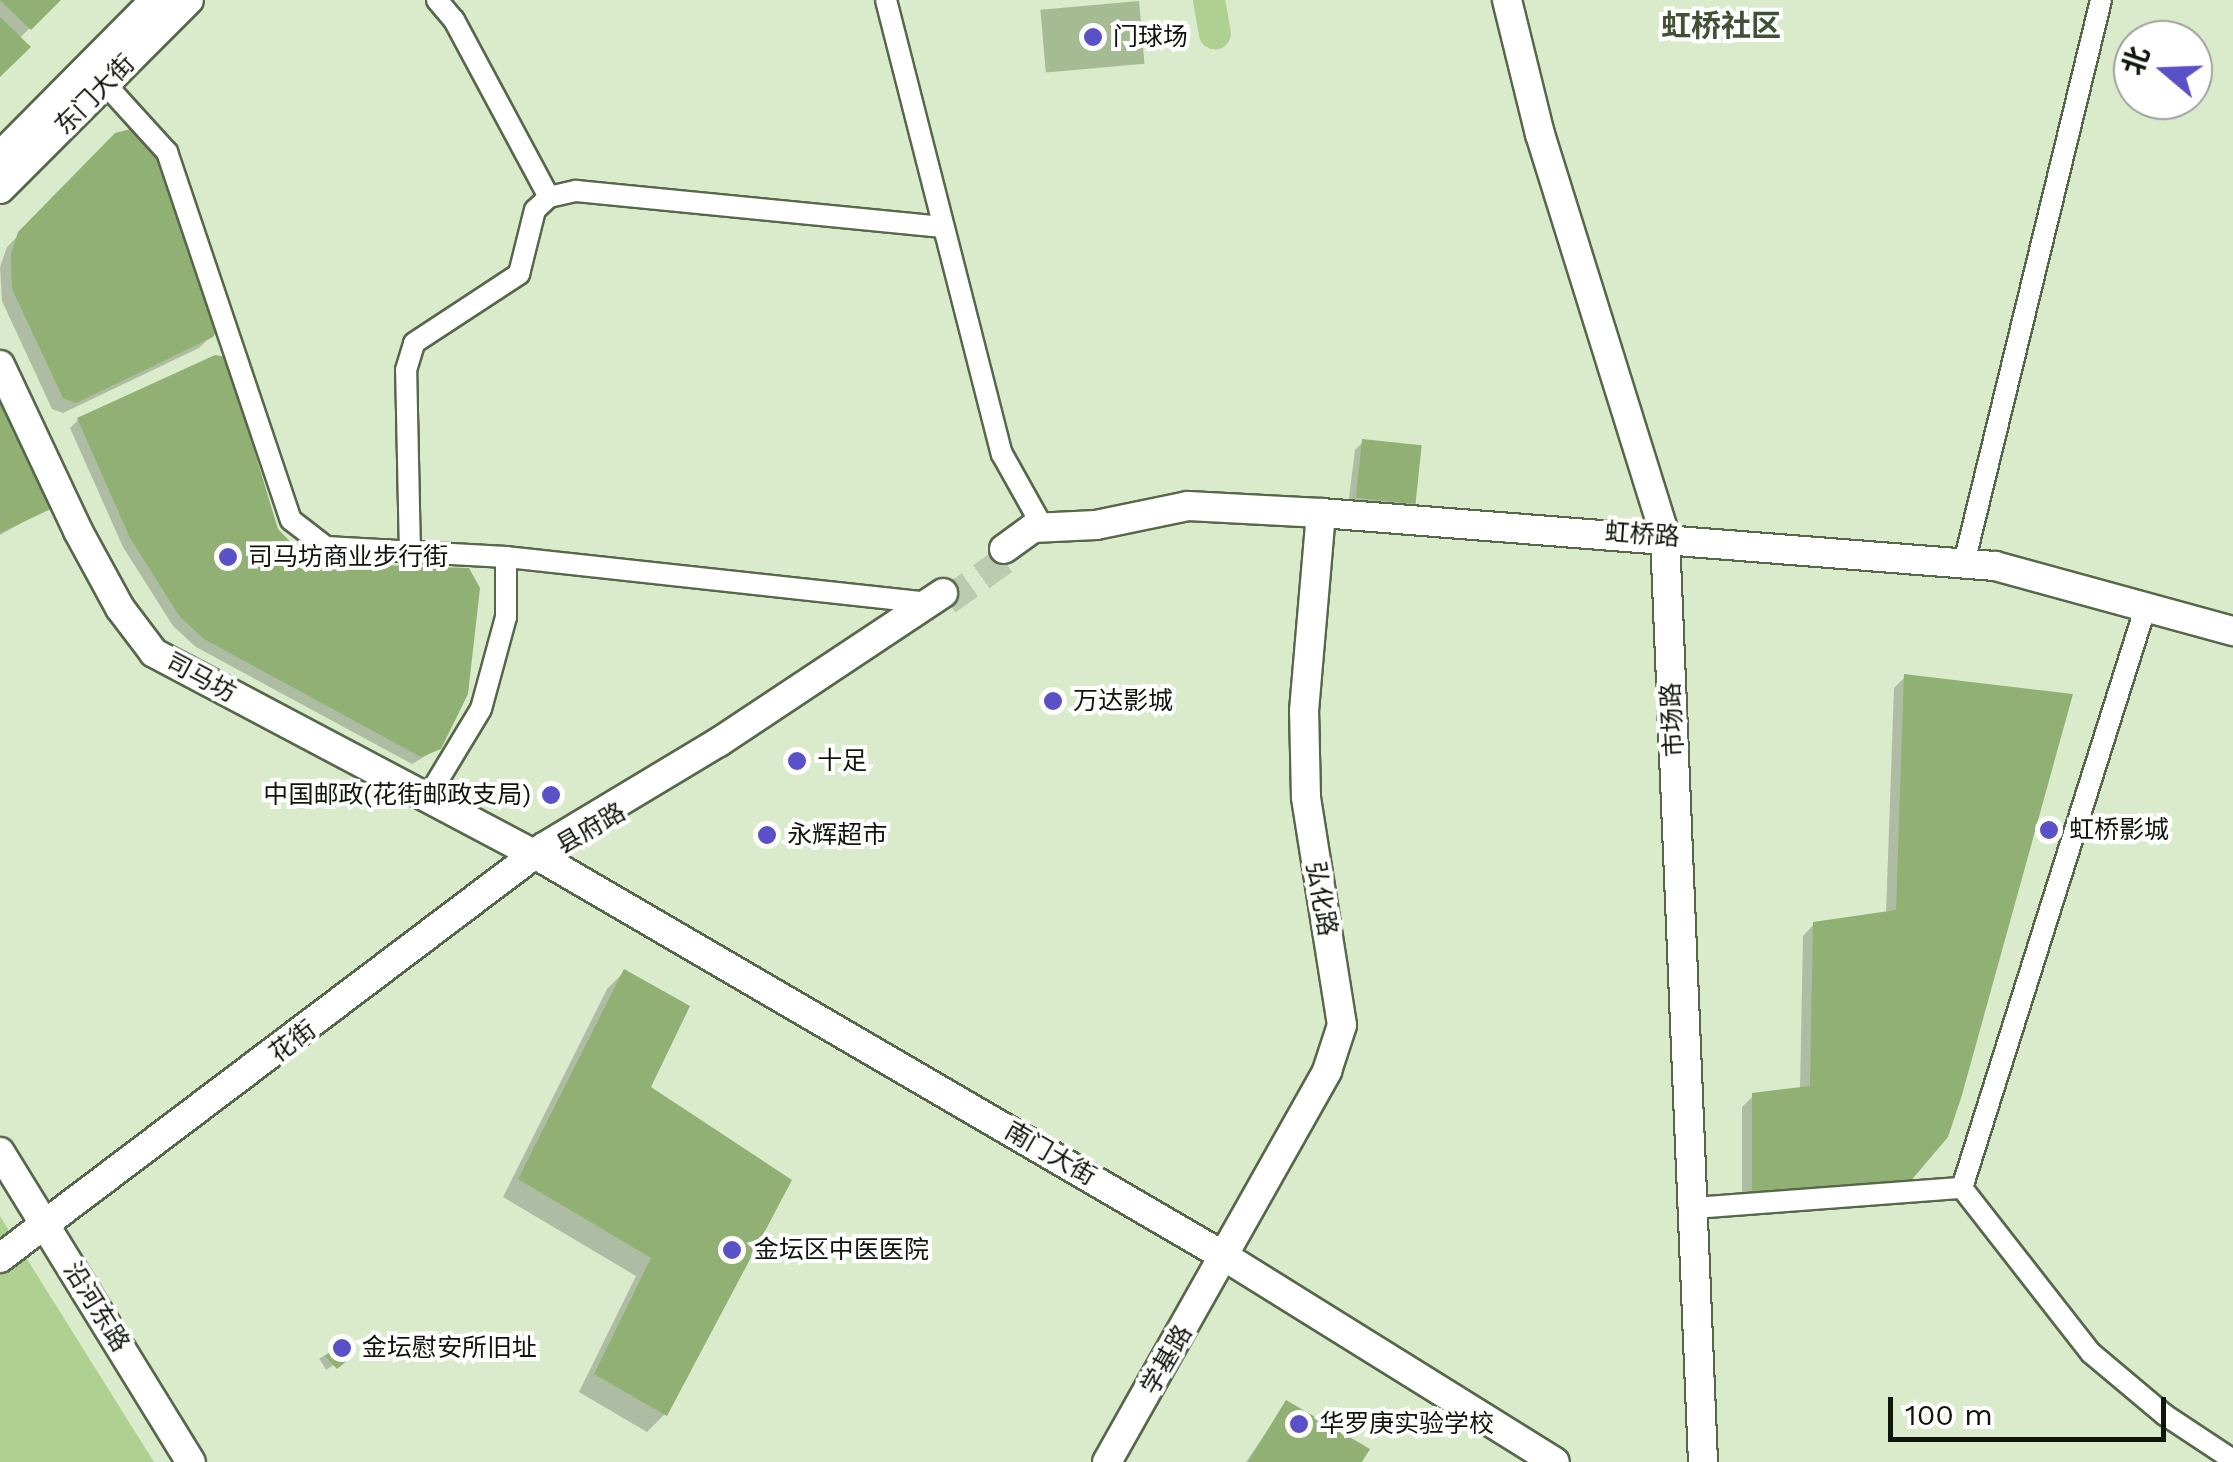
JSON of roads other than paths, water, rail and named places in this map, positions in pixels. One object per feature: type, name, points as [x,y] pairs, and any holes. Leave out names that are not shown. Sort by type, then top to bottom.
[{"type":"street","name":"东门大街","points":[[0,156],[155,0]]},
{"type":"street","name":"东门大街","points":[[0,190],[189,0]]},
{"type":"street","points":[[437,0],[454,20],[549,197]]},
{"type":"street","points":[[886,0],[940,227],[1002,454],[1044,529],[1006,553]]},
{"type":"street","name":"市场路","points":[[1506,0],[1540,134],[1665,536],[1704,1462]]},
{"type":"street","points":[[1964,563],[2101,0]]},
{"type":"street","points":[[106,85],[167,152],[291,520],[326,547],[410,556],[506,557],[940,599]]},
{"type":"street","points":[[410,556],[406,370],[414,343],[519,274],[535,210],[549,197],[576,191],[940,227]]},
{"type":"street","name":"司马坊","points":[[0,365],[78,531],[120,608],[154,653],[538,856]]},
{"type":"street","name":"虹桥路","points":[[1044,529],[1188,506],[1665,536],[1964,563],[2233,631]]},
{"type":"street","name":"弘化路","points":[[1226,1258],[1327,1071],[1342,1024],[1306,797],[1304,712],[1320,512]]},
{"type":"street","points":[[427,798],[481,708],[506,617],[506,557]]},
{"type":"street","name":"县府路","points":[[538,856],[727,749],[940,599]]},
{"type":"street","points":[[1962,1188],[2146,606]]},
{"type":"street","name":"南门大街","points":[[538,856],[1226,1258],[1555,1462]]},
{"type":"street","name":"花街","points":[[0,1258],[47,1228],[538,856]]},
{"type":"street","name":"沿河东路","points":[[0,1152],[191,1462]]},
{"type":"street","points":[[1694,1208],[1962,1188]]},
{"type":"street","points":[[1962,1188],[2091,1353],[2233,1460]]},
{"type":"street","name":"学基路","points":[[1107,1462],[1226,1258]]},
{"type":"waterway","points":[[1209,0],[1215,33]]},
{"type":"tunnel","points":[[947,601],[1009,557]]},
{"type":"place","name":"门球场","points":[[1093,37]]},
{"type":"place","name":"司马坊商业步行街","points":[[228,557]]},
{"type":"place","name":"万达影城","points":[[1053,701]]},
{"type":"place","name":"十足","points":[[797,761]]},
{"type":"place","name":"中国邮政(花街邮政支局)","points":[[551,795]]},
{"type":"place","name":"虹桥影城","points":[[2049,830]]},
{"type":"place","name":"永辉超市","points":[[767,835]]},
{"type":"place","name":"金坛区中医医院","points":[[732,1250]]},
{"type":"place","name":"金坛慰安所旧址","points":[[342,1348]]},
{"type":"place","name":"华罗庚实验学校","points":[[1299,1424]]},
{"type":"district","name":"虹桥社区","points":[[1721,26]]}]
